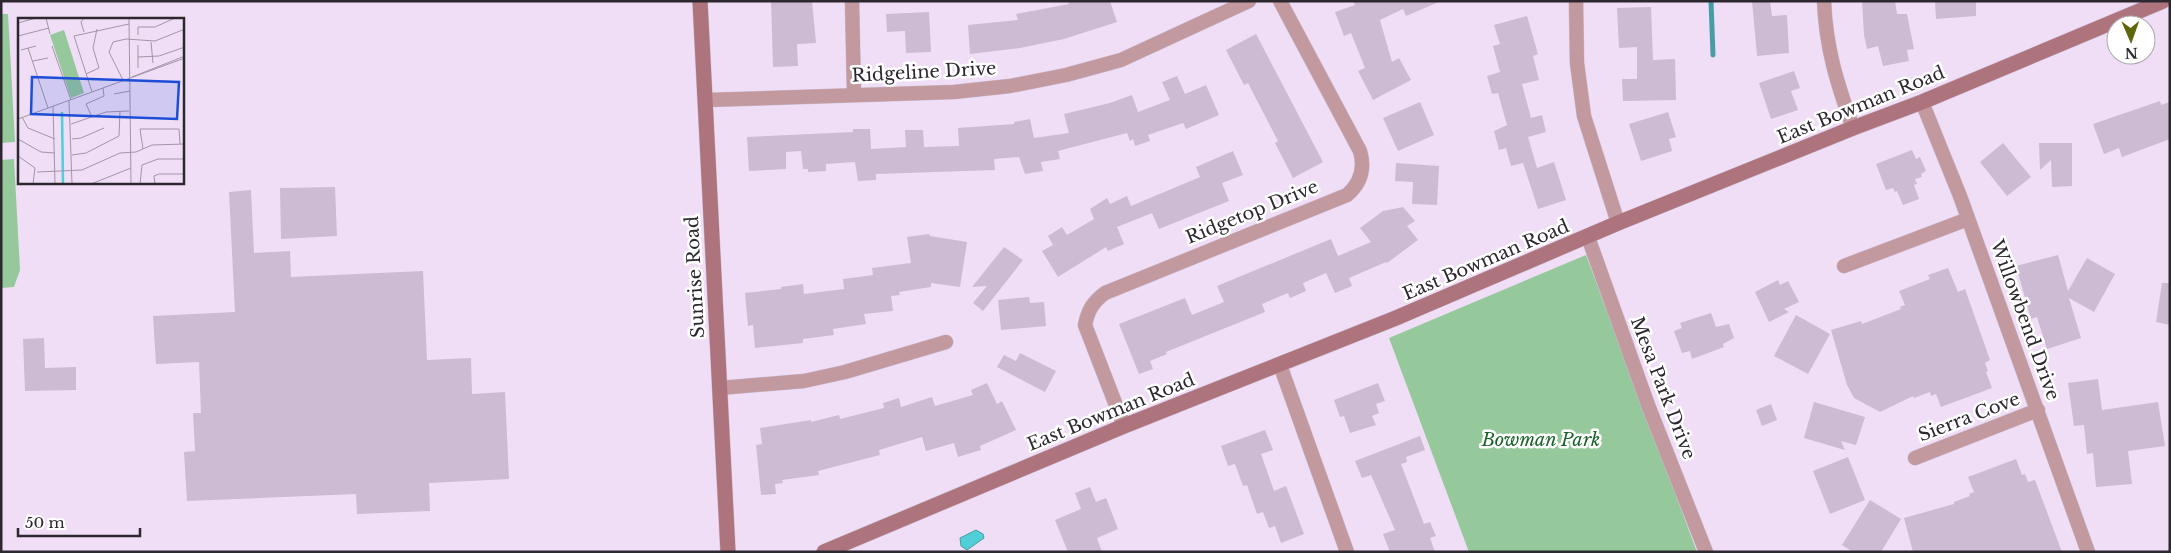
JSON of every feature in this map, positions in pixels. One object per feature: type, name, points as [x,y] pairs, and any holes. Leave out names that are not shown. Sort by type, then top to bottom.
[{"type":"street","name":"Sunrise Road","points":[[700,1],[728,552]]},
{"type":"street","points":[[852,1],[854,94]]},
{"type":"street","name":"Ridgeline Drive","points":[[706,100],[954,92],[1010,86],[1066,75],[1121,60],[1249,1]]},
{"type":"street","name":"Ridgetop Drive","points":[[1124,426],[1085,325],[1088,312],[1095,301],[1105,293],[1347,195],[1354,189],[1360,178],[1362,160],[1360,151],[1280,1]]},
{"type":"street","points":[[1576,1],[1577,63],[1584,116],[1618,223]]},
{"type":"street","points":[[1824,1],[1829,56],[1853,128]]},
{"type":"street","name":"East Bowman Road","points":[[825,552],[1124,426],[1280,365],[1618,223],[1922,102],[2164,1]]},
{"type":"street","name":"Willowbend Drive","points":[[1922,102],[1968,219],[2088,552]]},
{"type":"street","points":[[1844,266],[1968,219]]},
{"type":"street","name":"Mesa Park Drive","points":[[1588,237],[1648,405],[1706,552]]},
{"type":"street","points":[[720,388],[804,381],[845,372],[946,342]]},
{"type":"street","points":[[1280,365],[1347,552]]},
{"type":"street","name":"Sierra Cove","points":[[1915,458],[2038,410]]},
{"type":"green space","points":[[1,14],[8,14],[15,142],[1,143]]},
{"type":"green space","points":[[14,159],[20,270],[14,287],[1,288],[1,160]]},
{"type":"green space","name":"Bowman Park","points":[[1586,255],[1697,552],[1469,552],[1389,338]]},
{"type":"water","points":[[976,530],[983,534],[984,538],[967,550],[961,546],[960,538]]},
{"type":"building","points":[[771,1],[812,1],[816,43],[797,44],[798,66],[773,67]]},
{"type":"building","points":[[1068,1],[1110,1],[1117,22],[1064,39],[1020,48],[970,54],[968,25],[1018,20],[1016,14],[1069,4]]},
{"type":"building","points":[[1353,1],[1441,1],[1406,16],[1403,9],[1380,20],[1392,62],[1399,58],[1411,80],[1373,100],[1358,71],[1365,68],[1351,33],[1344,36],[1335,12],[1355,5]]},
{"type":"building","points":[[1752,1],[1770,1],[1772,16],[1787,15],[1789,53],[1757,56]]},
{"type":"building","points":[[1862,1],[1895,1],[1897,14],[1907,14],[1914,49],[1907,50],[1909,61],[1883,66],[1878,46],[1867,49],[1864,35]]},
{"type":"building","points":[[1935,1],[1976,1],[1976,16],[1936,19]]},
{"type":"building","points":[[1651,7],[1653,60],[1675,59],[1676,100],[1623,101],[1622,79],[1637,79],[1637,47],[1619,48],[1617,8]]},
{"type":"building","points":[[929,12],[931,52],[906,53],[905,31],[887,32],[886,14]]},
{"type":"building","points":[[1527,16],[1538,54],[1533,56],[1539,80],[1522,84],[1531,118],[1542,115],[1546,132],[1528,137],[1537,168],[1554,162],[1566,200],[1538,209],[1523,163],[1511,166],[1506,148],[1499,150],[1494,131],[1507,125],[1498,93],[1492,94],[1487,76],[1500,72],[1493,46],[1500,44],[1494,25]]},
{"type":"building","points":[[1256,34],[1323,162],[1293,178],[1275,143],[1278,141],[1248,83],[1244,85],[1226,50]]},
{"type":"building","points":[[1794,71],[1800,88],[1791,91],[1798,110],[1771,119],[1759,83]]},
{"type":"building","points":[[1177,76],[1185,94],[1206,85],[1219,115],[1186,129],[1183,123],[1148,135],[1150,141],[1135,146],[1133,139],[1130,141],[1127,133],[1058,151],[1060,159],[1041,162],[1043,171],[1025,174],[1019,157],[994,159],[995,170],[876,174],[876,180],[858,181],[855,162],[826,164],[826,171],[808,172],[808,169],[803,169],[801,151],[786,152],[786,169],[749,171],[747,137],[853,132],[853,129],[870,129],[871,149],[906,147],[905,130],[923,130],[924,147],[959,146],[958,128],[1014,124],[1014,122],[1030,119],[1034,138],[1069,133],[1064,114],[1110,103],[1132,95],[1138,112],[1170,100],[1162,82]]},
{"type":"building","points":[[2160,101],[2161,105],[2170,102],[2170,139],[2122,157],[2119,148],[2104,154],[2093,124]]},
{"type":"building","points":[[1420,102],[1434,135],[1398,151],[1383,118]]},
{"type":"building","points":[[1668,112],[1676,137],[1669,139],[1672,151],[1641,161],[1629,124]]},
{"type":"building","points":[[2003,143],[2031,177],[2007,196],[1980,162]]},
{"type":"building","points":[[2039,143],[2072,143],[2072,186],[2052,187],[2051,160],[2040,170]]},
{"type":"building","points":[[1912,150],[1916,159],[1920,157],[1926,171],[1921,174],[1922,177],[1915,179],[1917,184],[1914,185],[1919,199],[1903,205],[1897,191],[1895,192],[1893,188],[1886,190],[1876,164]]},
{"type":"building","points":[[1233,151],[1243,175],[1222,183],[1229,201],[1159,229],[1152,213],[1117,227],[1124,244],[1108,251],[1106,247],[1058,277],[1042,251],[1053,245],[1048,236],[1062,227],[1067,235],[1094,219],[1090,209],[1107,198],[1110,204],[1127,196],[1131,206],[1200,177],[1196,167]]},
{"type":"building","points":[[1396,163],[1439,166],[1437,205],[1412,204],[1413,182],[1395,181]]},
{"type":"building","points":[[335,187],[337,236],[281,239],[280,188]]},
{"type":"building","points":[[251,190],[254,253],[290,251],[291,277],[423,271],[427,360],[471,358],[472,394],[505,392],[509,479],[429,483],[430,511],[357,514],[356,494],[187,501],[184,452],[195,451],[193,413],[201,413],[199,362],[156,364],[153,316],[235,312],[229,192]]},
{"type":"building","points":[[1403,207],[1415,221],[1407,226],[1418,240],[1387,263],[1349,278],[1352,286],[1335,293],[1326,273],[1303,283],[1306,291],[1290,298],[1288,293],[1262,304],[1265,312],[1166,352],[1167,354],[1150,361],[1153,369],[1139,374],[1119,324],[1185,298],[1192,315],[1224,302],[1217,286],[1331,239],[1338,256],[1371,242],[1360,228],[1383,211]]},
{"type":"building","points":[[929,234],[930,236],[967,242],[960,287],[931,283],[931,287],[899,292],[900,295],[891,296],[893,311],[864,314],[866,324],[833,329],[834,335],[803,339],[803,343],[755,348],[753,325],[748,326],[745,293],[781,289],[781,287],[803,284],[804,294],[844,289],[843,279],[873,275],[872,268],[911,263],[907,237]]},
{"type":"building","points":[[1004,247],[1023,260],[983,311],[973,303],[987,286],[972,287]]},
{"type":"building","points":[[2058,255],[2068,291],[2087,258],[2115,274],[2094,312],[2069,298],[2081,338],[2047,349],[2037,317],[2031,319],[2016,266]]},
{"type":"building","points":[[1948,268],[1958,292],[1965,289],[1990,360],[1985,363],[1992,388],[1941,407],[1936,394],[1931,396],[1930,392],[1914,398],[1913,396],[1880,412],[1854,398],[1847,385],[1831,330],[1861,321],[1862,324],[1901,309],[1900,307],[1905,305],[1899,291],[1930,279],[1928,275]]},
{"type":"building","points":[[1778,280],[1780,285],[1788,281],[1799,302],[1784,309],[1789,312],[1769,322],[1755,292]]},
{"type":"building","points":[[2162,283],[2170,283],[2170,325],[2156,322]]},
{"type":"building","points":[[1029,297],[1030,303],[1044,302],[1046,326],[1001,330],[998,300]]},
{"type":"building","points":[[1711,313],[1716,327],[1729,324],[1734,338],[1723,344],[1724,347],[1692,359],[1690,351],[1682,353],[1674,331],[1682,328],[1680,323]]},
{"type":"building","points":[[1796,315],[1830,334],[1808,374],[1774,356]]},
{"type":"building","points":[[44,338],[45,368],[76,367],[76,390],[25,391],[23,339]]},
{"type":"building","points":[[1020,353],[1056,371],[1045,392],[997,367],[1004,355],[1016,361]]},
{"type":"building","points":[[2098,379],[2102,410],[2158,402],[2165,446],[2128,451],[2132,484],[2096,487],[2093,453],[2087,454],[2084,425],[2074,426],[2068,383]]},
{"type":"building","points":[[987,383],[997,404],[1002,401],[1016,430],[980,446],[981,450],[958,457],[954,443],[926,451],[922,437],[879,450],[880,455],[818,471],[819,475],[782,480],[783,483],[775,484],[776,494],[761,495],[756,445],[762,444],[760,428],[811,420],[811,422],[839,415],[840,419],[884,408],[883,403],[899,398],[901,407],[932,397],[935,406],[973,395],[971,390]]},
{"type":"building","points":[[1378,383],[1385,401],[1376,404],[1379,413],[1372,416],[1376,425],[1350,433],[1344,416],[1340,417],[1334,400]]},
{"type":"building","points":[[1814,402],[1865,417],[1856,445],[1841,441],[1845,450],[1804,438]]},
{"type":"building","points":[[1771,404],[1777,420],[1762,426],[1756,410]]},
{"type":"building","points":[[1265,430],[1273,450],[1261,454],[1274,491],[1286,486],[1304,534],[1281,543],[1275,526],[1269,528],[1263,512],[1257,514],[1247,485],[1243,486],[1235,464],[1228,466],[1221,446]]},
{"type":"building","points":[[1420,436],[1425,450],[1406,457],[1407,462],[1401,464],[1424,524],[1430,522],[1436,536],[1430,538],[1435,552],[1390,552],[1383,534],[1395,530],[1371,475],[1362,478],[1355,461]]},
{"type":"building","points":[[1848,457],[1865,500],[1830,514],[1813,471]]},
{"type":"building","points":[[2016,459],[2022,475],[2025,474],[2028,482],[2035,480],[2062,552],[1913,552],[1904,518],[1954,504],[1954,502],[1970,496],[1969,494],[1974,492],[1968,477]]},
{"type":"building","points":[[1090,487],[1096,502],[1106,498],[1118,529],[1097,538],[1102,552],[1068,552],[1055,520],[1081,509],[1075,493]]},
{"type":"building","points":[[1870,500],[1901,519],[1881,552],[1853,552],[1842,545]]},
{"type":"waterway","points":[[1711,1],[1713,55]]}]
